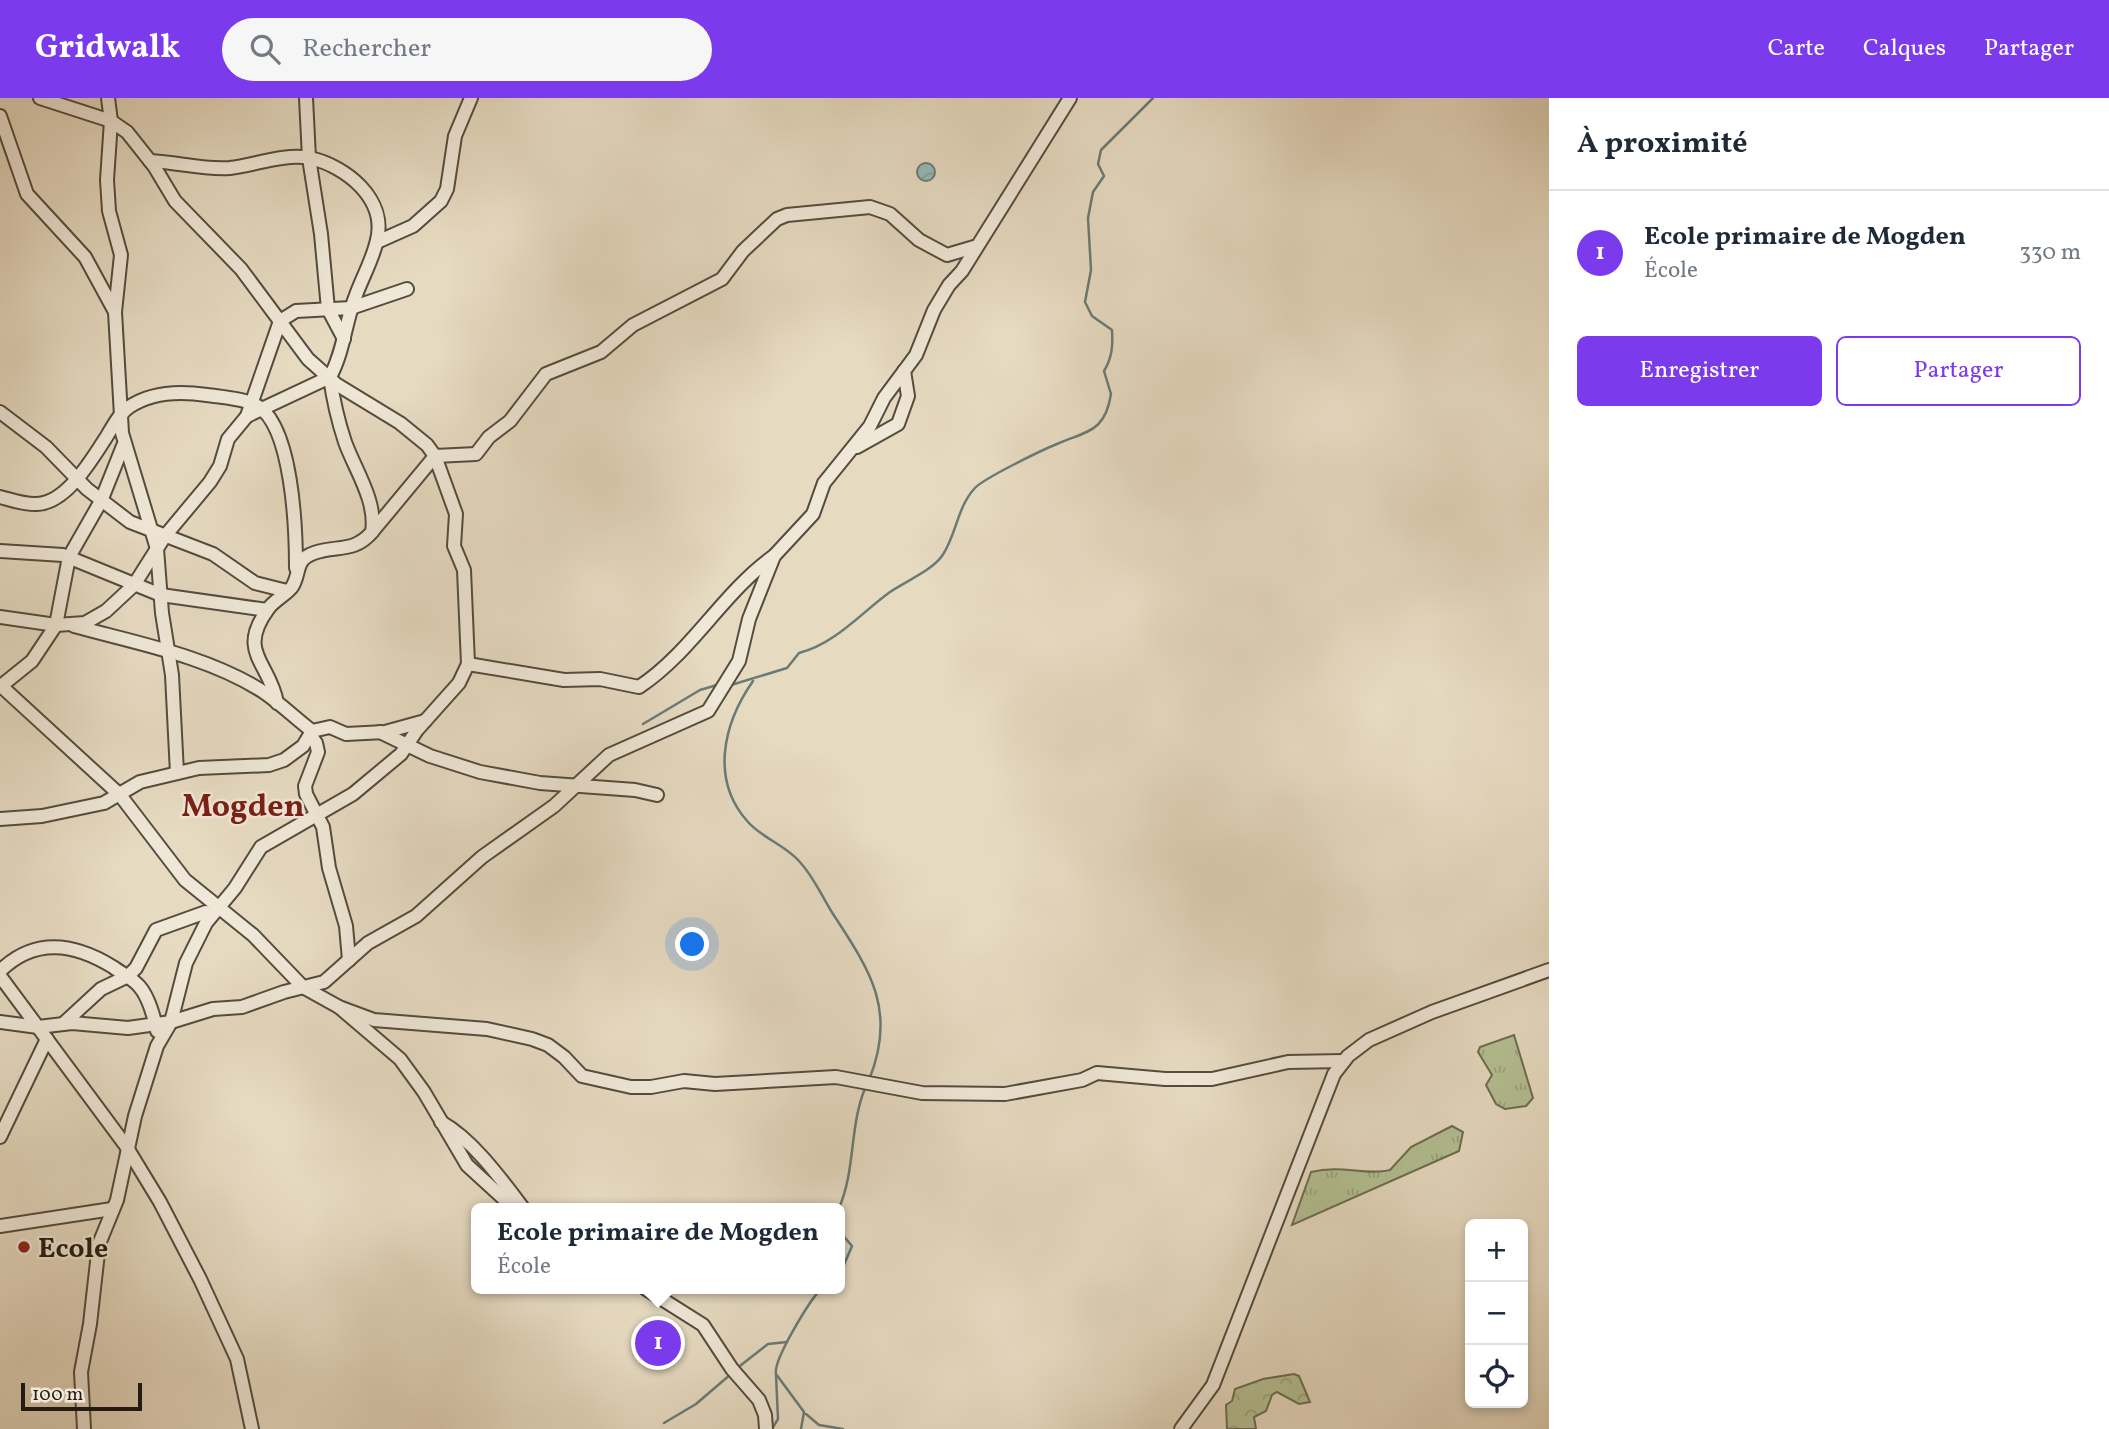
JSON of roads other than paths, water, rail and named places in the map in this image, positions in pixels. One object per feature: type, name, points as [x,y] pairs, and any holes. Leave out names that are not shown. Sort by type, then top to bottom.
[{"type":"street","points":[[40,98],[111,121],[127,132],[150,161],[175,201],[241,269],[308,359],[336,384],[400,423],[435,456],[456,514],[454,546],[464,570],[468,664],[459,683],[425,721],[401,754],[353,794],[261,847],[220,908],[206,918],[156,930],[142,958],[128,976],[101,989],[63,1024]]},
{"type":"street","points":[[108,98],[111,121],[107,180],[109,211],[121,255],[115,312],[123,446],[159,534],[157,549],[170,653],[177,773]]},
{"type":"street","points":[[306,98],[309,158],[320,223],[328,309],[344,340]]},
{"type":"street","points":[[377,242],[412,226],[441,201],[447,190],[455,136],[471,98]]},
{"type":"street","points":[[468,664],[564,680],[600,679],[639,687],[677,655],[754,571],[774,556],[813,514],[824,483],[876,416],[884,398],[920,346],[934,310],[948,285],[962,271],[974,247],[1011,195],[1070,98]]},
{"type":"street","points":[[0,116],[27,194],[85,257],[115,312]]},
{"type":"street","points":[[150,161],[218,168],[309,158],[345,172],[357,180],[375,211],[377,242],[351,308],[339,360],[330,377],[258,407],[247,416],[228,439],[220,466],[211,482],[159,534]]},
{"type":"street","points":[[296,569],[311,554],[355,547],[372,532],[435,456],[476,454],[489,437],[510,421],[546,374],[601,352],[633,325],[722,279],[743,251],[777,219],[787,215],[870,207],[896,218],[919,240],[947,255],[974,247]]},
{"type":"street","points":[[258,407],[280,321],[296,311],[351,308],[407,289]]},
{"type":"street","points":[[853,448],[898,424],[908,396],[904,371]]},
{"type":"street","points":[[330,377],[345,442],[372,510],[372,532]]},
{"type":"street","points":[[0,498],[34,505],[46,503],[79,479],[121,415],[144,399],[196,393],[258,407],[284,446],[295,508],[296,569],[292,587],[267,610],[254,644],[254,653],[273,683],[277,703]]},
{"type":"street","points":[[0,412],[31,435],[101,501],[130,523],[213,554],[255,583],[287,591]]},
{"type":"street","points":[[123,446],[101,501],[69,557],[56,625],[32,661],[1,686],[93,767],[120,795],[146,833],[202,896],[253,935],[303,987],[339,1007],[373,1020],[487,1029],[532,1039],[548,1045],[583,1076],[631,1087],[651,1087],[684,1081],[715,1084],[836,1077],[922,1093],[1005,1094],[1074,1082],[1097,1073],[1165,1079],[1212,1079],[1289,1062],[1344,1061]]},
{"type":"street","points":[[0,617],[56,625],[70,625],[96,618],[134,585],[157,549]]},
{"type":"street","points":[[0,551],[69,557],[161,595],[267,610]]},
{"type":"street","points":[[0,1022],[38,1027],[63,1024],[128,1028],[171,1022],[213,1009],[242,1007],[324,982],[368,943],[416,916],[482,856],[554,806],[609,755],[708,711],[739,661],[749,618],[774,556]]},
{"type":"street","points":[[70,625],[170,653],[242,680],[277,703],[311,734],[316,743],[317,758],[305,786],[309,801],[318,815],[329,868],[346,926],[349,960]]},
{"type":"street","points":[[0,819],[90,806],[120,795],[140,782],[199,768],[269,765],[284,760],[311,734],[330,727],[346,734],[379,732],[425,721]]},
{"type":"street","points":[[379,732],[430,756],[480,772],[540,783],[657,795]]},
{"type":"street","points":[[84,1429],[81,1372],[90,1324],[99,1244],[129,1151],[135,1116],[160,1041],[171,1022],[183,972],[206,918],[202,896]]},
{"type":"street","points":[[160,1041],[156,1024],[139,985],[128,976],[76,949],[45,946],[27,951],[0,973],[129,1151],[160,1202],[224,1327],[242,1373],[252,1429]]},
{"type":"street","points":[[1181,1429],[1213,1385],[1334,1074],[1344,1061],[1369,1040],[1384,1032],[1549,970]]},
{"type":"street","points":[[339,1007],[400,1059],[424,1092],[467,1165],[509,1203]]},
{"type":"street","points":[[0,1138],[47,1039]]},
{"type":"street","points":[[440,1122],[456,1130],[519,1203]]},
{"type":"street","points":[[0,1226],[112,1209]]},
{"type":"street","points":[[654,1294],[703,1325],[732,1369],[759,1401],[765,1415],[766,1429]]},
{"type":"water","points":[[926,163],[934,168],[935,172],[930,180],[926,181],[918,176],[917,172],[922,164]]},
{"type":"waterway","points":[[731,685],[787,668],[799,653],[824,643],[890,592],[925,571],[947,548],[964,505],[979,484],[1026,458],[1085,433],[1099,424],[1111,394],[1104,371],[1111,352],[1112,330],[1092,316],[1085,302],[1091,270],[1088,218],[1093,192],[1104,176],[1098,164],[1101,150],[1153,98]]},
{"type":"waterway","points":[[753,681],[734,715],[728,733],[725,770],[729,788],[736,806],[748,822],[793,855],[804,867],[859,955],[876,993],[880,1012],[881,1033],[869,1080]]},
{"type":"waterway","points":[[643,724],[700,690],[717,685]]},
{"type":"waterway","points":[[841,1203],[848,1178],[857,1116],[866,1086]]},
{"type":"waterway","points":[[845,1238],[852,1246],[845,1262]]},
{"type":"waterway","points":[[801,1429],[804,1412],[776,1374],[780,1356],[793,1330],[817,1294]]},
{"type":"waterway","points":[[736,1369],[768,1344],[787,1342]]},
{"type":"waterway","points":[[664,1423],[696,1404],[731,1374]]},
{"type":"waterway","points":[[772,1429],[778,1419],[776,1375]]},
{"type":"waterway","points":[[806,1414],[819,1425],[843,1429]]},
{"type":"place","name":"Ecole","points":[[24,1247]]},
{"type":"place","name":"Ecole primaire de Mogden","points":[[658,1343]]},
{"type":"district","name":"Mogden","points":[[243,805]]}]
